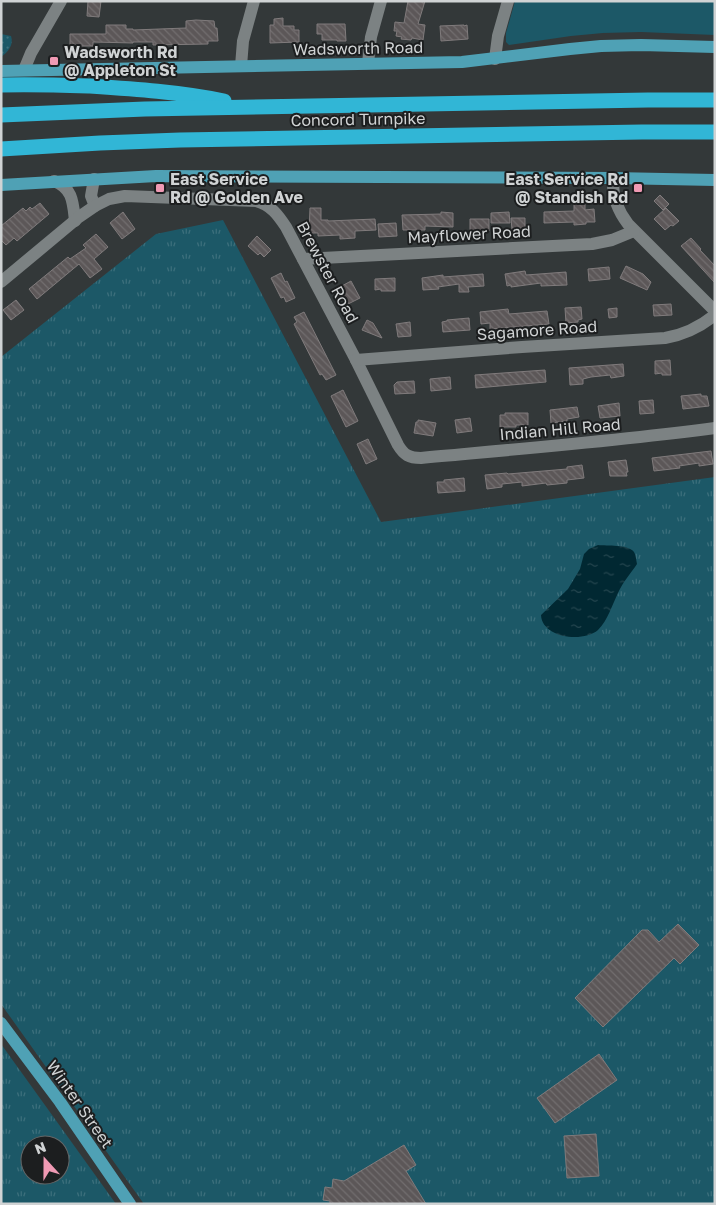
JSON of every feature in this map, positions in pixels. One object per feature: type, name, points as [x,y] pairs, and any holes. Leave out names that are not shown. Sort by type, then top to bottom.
[{"type":"highway","points":[[1,85],[125,88],[184,94],[226,102],[263,106]]},
{"type":"highway","name":"Concord Turnpike","points":[[1,115],[96,110],[263,106],[715,100]]},
{"type":"highway","name":"Concord Turnpike","points":[[1,149],[180,140],[715,132]]},
{"type":"main road","name":"Wadsworth Road","points":[[1,71],[462,62],[601,46],[715,47]]},
{"type":"main road","points":[[1,184],[149,176],[715,180]]},
{"type":"main road","name":"Winter Street","points":[[1,1023],[60,1102],[130,1204]]},
{"type":"street","points":[[24,70],[31,53],[61,1]]},
{"type":"street","points":[[241,66],[244,36],[254,1]]},
{"type":"street","points":[[368,63],[371,37],[381,1]]},
{"type":"street","points":[[495,59],[498,36],[508,1]]},
{"type":"street","points":[[613,178],[613,194],[616,205],[624,220],[715,311]]},
{"type":"street","points":[[94,179],[91,196],[95,206]]},
{"type":"street","points":[[54,181],[64,186],[71,196],[75,221]]},
{"type":"street","name":"Brewster Road","points":[[1,282],[75,221],[95,206],[109,199],[125,196],[261,202],[273,210],[280,218],[304,259],[398,445],[409,457]]},
{"type":"street","name":"Mayflower Road","points":[[304,259],[597,244],[617,239],[634,231]]},
{"type":"street","name":"Sagamore Road","points":[[356,360],[665,338],[687,332],[715,315]]},
{"type":"street","name":"Indian Hill Road","points":[[409,457],[421,458],[510,450],[715,428]]},
{"type":"green space","points":[[515,1],[715,1],[715,35],[641,32],[603,33],[509,45],[506,42],[506,33]]},
{"type":"green space","points":[[1,34],[11,36],[12,42],[10,48],[1,57]]},
{"type":"green space","points":[[223,220],[381,522],[715,477],[715,1204],[144,1204],[1,1004],[1,357],[156,234]]},
{"type":"green space","points":[[1,1044],[66,1135],[20,1135],[20,1185],[70,1185],[70,1140],[116,1204],[1,1204]]},
{"type":"water","points":[[598,545],[631,549],[635,553],[637,564],[622,585],[607,617],[598,630],[583,636],[564,636],[548,629],[543,623],[541,615],[568,589],[580,569],[584,554],[589,549]]},
{"type":"building","points":[[88,1],[101,1],[99,17],[87,16]]},
{"type":"building","points":[[408,1],[425,1],[418,24],[425,25],[423,40],[401,39],[402,37],[396,36],[397,31],[394,31],[395,22],[404,23]]},
{"type":"building","points":[[283,18],[283,26],[294,26],[294,30],[299,30],[299,42],[270,43],[270,25],[274,25],[274,19]]},
{"type":"building","points":[[186,21],[214,21],[215,28],[217,28],[218,41],[208,41],[208,44],[153,45],[153,42],[93,42],[93,46],[70,46],[70,34],[106,34],[106,25],[126,25],[126,29],[133,30],[186,28]]},
{"type":"building","points":[[317,24],[345,24],[346,41],[322,40],[322,34],[317,34]]},
{"type":"building","points":[[467,25],[468,39],[441,41],[440,26]]},
{"type":"building","points":[[660,195],[669,204],[663,210],[654,201]]},
{"type":"building","points":[[574,199],[585,199],[585,210],[594,209],[595,222],[574,225],[574,222],[544,223],[544,212],[574,211]]},
{"type":"building","points":[[40,203],[49,214],[17,241],[14,238],[6,245],[1,240],[1,226],[23,208],[26,211]]},
{"type":"building","points":[[310,208],[321,208],[321,220],[375,219],[376,230],[355,231],[355,238],[340,239],[340,235],[318,236],[318,233],[309,233]]},
{"type":"building","points":[[666,208],[679,221],[665,230],[654,219]]},
{"type":"building","points":[[123,212],[135,229],[122,239],[110,223]]},
{"type":"building","points":[[441,212],[453,213],[453,227],[425,226],[425,230],[403,230],[402,215],[441,214]]},
{"type":"building","points":[[509,212],[510,223],[491,223],[491,213]]},
{"type":"building","points":[[511,218],[525,218],[525,229],[512,230]]},
{"type":"building","points":[[470,219],[489,219],[489,231],[470,232]]},
{"type":"building","points":[[396,223],[397,236],[379,237],[378,224]]},
{"type":"building","points":[[96,234],[108,247],[94,259],[102,269],[90,278],[79,264],[37,299],[29,289],[68,257],[70,259],[86,248],[83,245]]},
{"type":"building","points":[[257,236],[271,250],[264,257],[260,253],[258,255],[248,246]]},
{"type":"building","points":[[691,238],[715,266],[715,283],[681,246]]},
{"type":"building","points":[[626,266],[643,274],[651,282],[647,290],[620,278]]},
{"type":"building","points":[[609,267],[610,279],[589,281],[588,269]]},
{"type":"building","points":[[525,271],[526,275],[566,272],[567,285],[541,286],[541,283],[507,286],[505,274]]},
{"type":"building","points":[[281,273],[295,298],[286,302],[284,297],[281,298],[271,278]]},
{"type":"building","points":[[483,274],[484,286],[468,287],[469,292],[459,292],[459,284],[438,287],[439,289],[423,290],[422,278],[443,275],[443,277]]},
{"type":"building","points":[[395,278],[395,291],[375,290],[375,279]]},
{"type":"building","points":[[351,281],[360,298],[348,304],[340,287]]},
{"type":"building","points":[[16,300],[24,310],[11,320],[3,310]]},
{"type":"building","points":[[671,304],[672,315],[654,316],[653,305]]},
{"type":"building","points":[[581,307],[582,319],[578,320],[578,322],[566,323],[565,308]]},
{"type":"building","points":[[617,308],[617,317],[609,318],[608,309]]},
{"type":"building","points":[[508,309],[509,314],[547,311],[549,324],[490,329],[490,323],[481,324],[480,312]]},
{"type":"building","points":[[304,312],[336,375],[326,380],[322,374],[320,375],[294,324],[297,322],[294,317]]},
{"type":"building","points":[[469,318],[470,330],[443,332],[442,322]]},
{"type":"building","points":[[367,320],[373,323],[382,338],[362,330]]},
{"type":"building","points":[[410,322],[411,336],[398,337],[396,324]]},
{"type":"building","points":[[670,360],[671,375],[655,374],[655,361]]},
{"type":"building","points":[[623,364],[624,376],[611,378],[610,375],[591,377],[583,379],[583,384],[570,385],[569,368]]},
{"type":"building","points":[[545,370],[546,382],[476,388],[475,375]]},
{"type":"building","points":[[450,377],[451,389],[431,391],[430,379]]},
{"type":"building","points":[[414,381],[415,393],[395,394],[394,385],[397,382]]},
{"type":"building","points":[[343,390],[358,421],[346,427],[331,396]]},
{"type":"building","points":[[701,394],[701,396],[707,396],[709,406],[683,409],[681,396]]},
{"type":"building","points":[[653,400],[654,413],[640,414],[639,401]]},
{"type":"building","points":[[619,403],[620,416],[600,418],[598,406]]},
{"type":"building","points":[[577,407],[579,417],[551,423],[550,410]]},
{"type":"building","points":[[505,413],[528,413],[528,425],[500,427],[500,415],[505,415]]},
{"type":"building","points":[[470,418],[472,431],[457,433],[455,420]]},
{"type":"building","points":[[418,420],[436,423],[433,436],[414,433]]},
{"type":"building","points":[[368,439],[377,459],[366,464],[357,444]]},
{"type":"building","points":[[711,451],[713,464],[699,466],[699,463],[679,466],[680,468],[654,471],[652,458]]},
{"type":"building","points":[[626,460],[627,476],[610,476],[608,462]]},
{"type":"building","points":[[582,465],[584,478],[567,480],[567,483],[522,486],[522,482],[502,484],[502,487],[487,489],[485,475],[567,469],[567,467]]},
{"type":"building","points":[[464,478],[465,491],[438,493],[437,482]]},
{"type":"building","points":[[678,924],[699,945],[680,964],[674,958],[603,1027],[575,998],[642,930],[648,930],[659,942]]},
{"type":"building","points":[[599,1054],[617,1080],[555,1123],[537,1098]]},
{"type":"building","points":[[596,1134],[599,1176],[567,1178],[564,1136]]},
{"type":"building","points":[[404,1145],[416,1165],[406,1171],[426,1204],[330,1204],[330,1201],[323,1200],[325,1187],[332,1188],[333,1179],[344,1181]]},
{"type":"place","name":"Wadsworth Rd @ Appleton St","points":[[54,61]]},
{"type":"place","name":"East Service Rd @ Golden Ave","points":[[160,188]]},
{"type":"place","name":"East Service Rd @ Standish Rd","points":[[638,188]]}]
